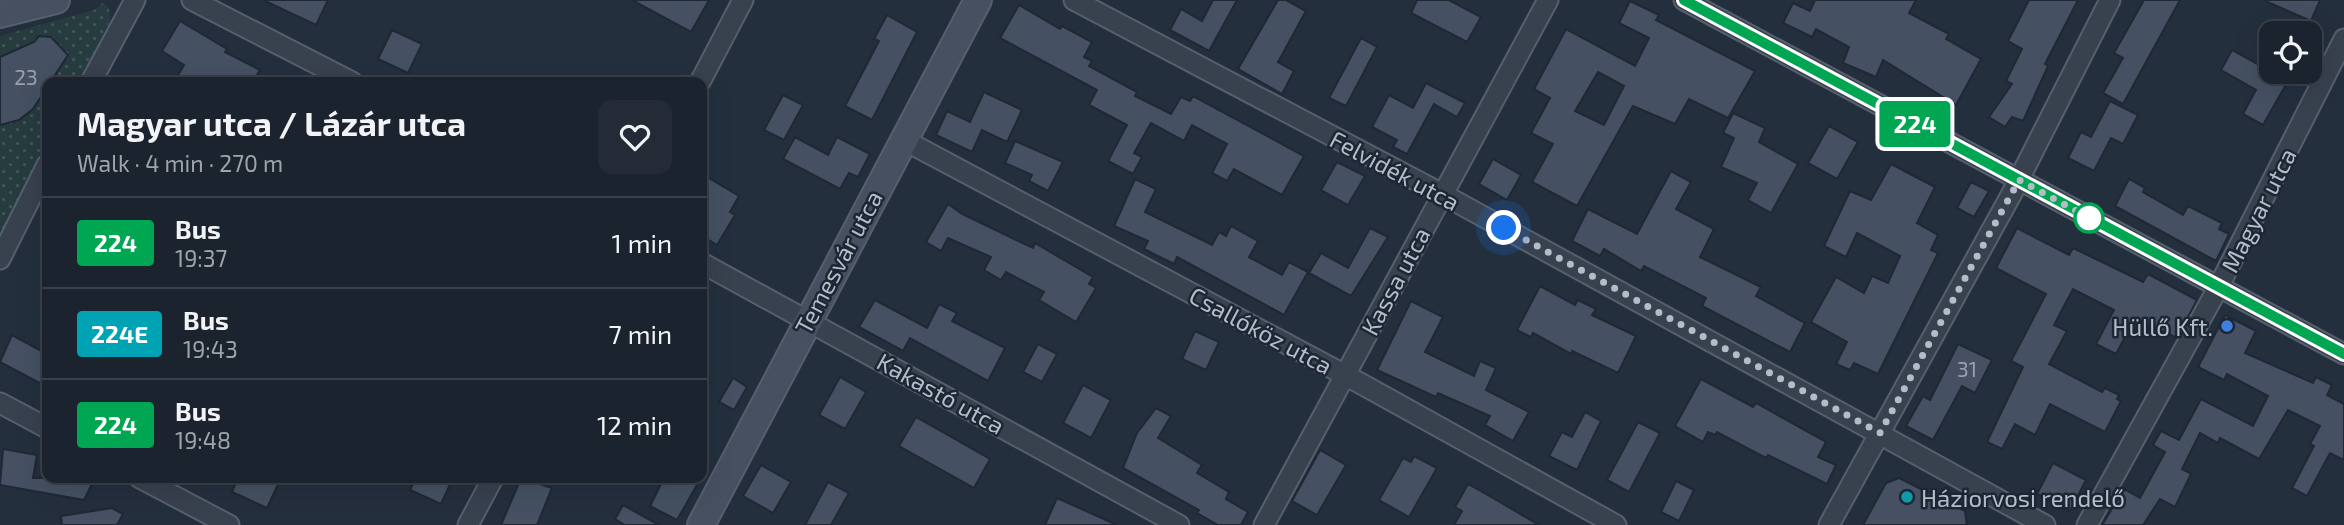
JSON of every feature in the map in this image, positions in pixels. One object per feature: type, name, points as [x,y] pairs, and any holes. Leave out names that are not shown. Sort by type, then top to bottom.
[{"type":"street","points":[[0,15],[56,0]]},
{"type":"street","points":[[94,77],[135,0]]},
{"type":"street","points":[[192,0],[342,77]]},
{"type":"street","points":[[703,77],[743,0]]},
{"type":"street","name":"Temesvár utca","points":[[706,523],[807,319],[978,0]]},
{"type":"street","name":"Felvidék utca","points":[[1074,0],[1442,194],[2045,525]]},
{"type":"street","name":"Kassa utca","points":[[1264,525],[1548,0]]},
{"type":"street","points":[[1684,0],[2344,354]]},
{"type":"street","points":[[1829,525],[2019,180],[2110,0]]},
{"type":"street","name":"Magyar utca","points":[[2087,525],[2218,288],[2344,39]]},
{"type":"street","name":"Csallóköz utca","points":[[904,140],[1345,375],[1616,525]]},
{"type":"street","points":[[0,259],[42,180]]},
{"type":"street","name":"Kakastó utca","points":[[707,266],[1180,525]]},
{"type":"street","points":[[0,403],[42,425]]},
{"type":"street","points":[[149,483],[229,525]]},
{"type":"street","points":[[468,525],[490,483]]},
{"type":"green space","points":[[103,3],[109,8],[110,21],[82,77],[42,77],[42,157],[0,242],[0,36],[94,10]]},
{"type":"building","points":[[263,0],[328,0],[316,25]]},
{"type":"building","points":[[632,0],[709,0],[691,32]]},
{"type":"building","points":[[1213,0],[1237,0],[1209,51],[1170,30],[1181,9],[1202,21]]},
{"type":"building","points":[[1278,0],[1286,0],[1306,11],[1278,62],[1294,71],[1282,94],[1238,69]]},
{"type":"building","points":[[1417,0],[1449,0],[1481,17],[1467,42],[1411,13]]},
{"type":"building","points":[[1815,0],[1916,0],[1909,13],[1949,34],[1946,39],[1981,59],[1956,105],[1883,60],[1876,77],[1843,63],[1849,47],[1816,29],[1812,37],[1783,23],[1793,3],[1810,11]]},
{"type":"building","points":[[2029,0],[2078,0],[2045,64],[2048,66],[2023,121],[2012,117],[2005,127],[1989,117],[2012,84],[2006,81],[2022,49],[2008,41]]},
{"type":"building","points":[[2144,0],[2180,0],[2123,104],[2103,93],[2123,58],[2114,53]]},
{"type":"building","points":[[2263,0],[2320,0],[2311,21]]},
{"type":"building","points":[[1630,1],[1659,15],[1656,20],[1755,71],[1728,118],[1689,99],[1675,124],[1633,106],[1577,206],[1532,182],[1553,144],[1531,133],[1550,98],[1534,89],[1566,29],[1635,66],[1649,38],[1619,23]],"holes":[[[1598,72],[1624,86],[1604,125],[1575,111]]]},
{"type":"building","points":[[1019,5],[1060,29],[1062,26],[1092,42],[1084,57],[1092,61],[1089,66],[1137,92],[1135,96],[1171,114],[1181,97],[1190,101],[1193,96],[1304,156],[1282,195],[1234,169],[1227,181],[1212,173],[1227,144],[1192,125],[1184,141],[1151,123],[1134,153],[1142,157],[1133,174],[1108,161],[1127,125],[1089,105],[1097,90],[1000,38]]},
{"type":"building","points":[[887,15],[917,32],[872,120],[845,106],[879,41],[874,39]]},
{"type":"building","points":[[180,21],[227,49],[225,52],[260,70],[256,77],[177,77],[184,65],[162,51]]},
{"type":"building","points":[[392,30],[422,44],[408,73],[378,59]]},
{"type":"building","points":[[39,36],[51,37],[68,55],[54,77],[42,77],[42,95],[33,109],[19,120],[0,125],[0,57],[34,42]]},
{"type":"building","points":[[1361,38],[1377,47],[1346,106],[1329,98]]},
{"type":"building","points":[[2232,50],[2259,65],[2259,84],[2286,84],[2263,125],[2243,114],[2256,90],[2221,70]]},
{"type":"building","points":[[1426,83],[1465,103],[1457,117],[1434,104],[1407,154],[1393,147],[1397,140],[1372,127],[1389,95],[1413,108]]},
{"type":"building","points":[[984,92],[1022,110],[1007,142],[982,130],[972,152],[936,135],[947,111],[970,122]]},
{"type":"building","points":[[783,95],[803,105],[784,140],[764,130]]},
{"type":"building","points":[[2110,101],[2138,115],[2123,144],[2111,138],[2094,171],[2068,158],[2081,132],[2091,137]]},
{"type":"building","points":[[1733,113],[1765,128],[1759,142],[1798,164],[1771,213],[1748,200],[1757,183],[1721,167],[1734,138],[1723,133]]},
{"type":"building","points":[[1829,126],[1858,142],[1837,179],[1808,163]]},
{"type":"building","points":[[795,137],[828,155],[837,137],[870,154],[858,177],[849,173],[840,189],[783,159]]},
{"type":"building","points":[[1015,141],[1063,162],[1048,191],[1029,181],[1032,175],[1005,163]]},
{"type":"building","points":[[1493,159],[1521,175],[1507,200],[1479,184]]},
{"type":"building","points":[[1337,162],[1365,176],[1348,205],[1321,190]]},
{"type":"building","points":[[1891,164],[1935,187],[1917,223],[1938,235],[1931,250],[1938,253],[1878,374],[1854,363],[1850,370],[1836,364],[1847,342],[1811,322],[1836,277],[1864,293],[1872,276],[1888,283],[1900,256],[1857,233],[1846,257],[1824,246],[1850,191],[1871,200]]},
{"type":"building","points":[[1671,171],[1691,182],[1676,209],[1714,229],[1700,257],[1761,287],[1756,296],[1805,323],[1790,352],[1702,306],[1706,298],[1644,266],[1641,271],[1604,249],[1600,256],[1572,241],[1588,209],[1637,234]]},
{"type":"building","points":[[707,177],[739,196],[730,212],[735,215],[717,245],[707,239]]},
{"type":"building","points":[[1135,179],[1156,189],[1145,212],[1212,245],[1219,232],[1226,236],[1231,226],[1258,241],[1249,257],[1282,275],[1289,262],[1308,272],[1284,315],[1177,257],[1174,264],[1144,249],[1148,241],[1114,226]]},
{"type":"building","points":[[2129,179],[2145,188],[2143,192],[2183,215],[2188,206],[2222,223],[2219,229],[2229,234],[2216,261],[2115,206]]},
{"type":"building","points":[[1971,182],[1989,191],[1974,217],[1957,208]]},
{"type":"building","points":[[948,204],[962,214],[1033,248],[1035,243],[1093,277],[1089,284],[1096,288],[1076,322],[1039,300],[1044,292],[1006,272],[1001,280],[984,270],[991,257],[948,238],[941,251],[926,242]]},
{"type":"building","points":[[1370,228],[1388,237],[1351,296],[1309,273],[1321,253],[1348,268]]},
{"type":"building","points":[[2017,228],[2069,255],[2073,248],[2143,282],[2148,274],[2197,300],[2177,338],[2135,318],[2116,354],[2096,344],[2114,310],[2073,289],[2054,325],[2067,331],[2049,364],[2102,392],[2105,388],[2119,395],[2117,399],[2121,401],[2105,432],[2050,404],[2035,435],[2015,424],[2002,449],[1987,442],[2023,367],[2011,361],[2046,294],[1996,268]]},
{"type":"building","points":[[1540,286],[1575,305],[1578,300],[1596,309],[1592,315],[1636,336],[1618,373],[1572,351],[1571,354],[1533,333],[1531,337],[1517,330]]},
{"type":"building","points":[[875,300],[927,328],[939,304],[957,313],[952,321],[1005,348],[988,381],[910,338],[903,351],[859,327]]},
{"type":"building","points":[[1411,301],[1443,317],[1425,352],[1474,376],[1480,361],[1496,368],[1486,390],[1529,412],[1513,441],[1485,425],[1490,416],[1438,393],[1436,397],[1377,370]]},
{"type":"building","points":[[2225,315],[2256,331],[2245,353],[2313,383],[2316,377],[2332,385],[2327,395],[2344,404],[2344,460],[2330,453],[2307,496],[2292,488],[2314,446],[2310,444],[2320,426],[2288,410],[2259,459],[2220,438],[2218,443],[2200,433],[2182,469],[2191,474],[2175,507],[2160,499],[2143,525],[2102,525],[2124,489],[2140,498],[2165,452],[2153,445],[2161,431],[2179,440],[2201,399],[2253,426],[2268,396],[2227,374],[2224,380],[2198,367]]},
{"type":"building","points":[[1195,331],[1219,342],[1206,370],[1182,359]]},
{"type":"building","points":[[12,335],[42,351],[42,384],[0,362]]},
{"type":"building","points":[[1038,344],[1057,354],[1042,382],[1023,372]]},
{"type":"building","points":[[1958,344],[1992,360],[1975,393],[1962,386],[1933,440],[1906,426],[1923,396],[1930,400]]},
{"type":"building","points":[[840,377],[866,392],[845,429],[819,415]]},
{"type":"building","points":[[733,378],[747,387],[734,410],[719,402]]},
{"type":"building","points":[[1701,379],[1753,407],[1756,403],[1826,442],[1818,457],[1836,465],[1827,484],[1768,455],[1766,458],[1717,432],[1715,435],[1708,432],[1703,442],[1675,426]]},
{"type":"building","points":[[1083,385],[1111,400],[1091,438],[1063,423]]},
{"type":"building","points":[[1156,408],[1171,416],[1158,438],[1202,465],[1197,473],[1229,492],[1226,499],[1248,512],[1241,525],[1218,525],[1197,513],[1199,510],[1123,468],[1137,433]]},
{"type":"building","points":[[1585,412],[1601,421],[1577,470],[1549,456],[1562,432],[1572,437]]},
{"type":"building","points":[[916,417],[990,459],[974,488],[899,446]]},
{"type":"building","points":[[1638,422],[1660,433],[1629,492],[1607,480]]},
{"type":"building","points":[[3,449],[37,455],[33,478],[42,478],[42,483],[92,483],[84,500],[0,485]]},
{"type":"building","points":[[1320,450],[1346,465],[1317,515],[1292,501]]},
{"type":"building","points":[[1414,456],[1437,468],[1409,517],[1379,500],[1403,458],[1411,462]]},
{"type":"building","points":[[2053,463],[2086,480],[2070,511],[2037,494]]},
{"type":"building","points":[[761,465],[791,482],[773,513],[743,496]]},
{"type":"building","name":"Háziorvosi rendelő","points":[[1899,478],[1965,511],[1967,525],[1863,525],[1886,483]]},
{"type":"building","points":[[1676,481],[1694,490],[1679,521],[1661,512]]},
{"type":"building","points":[[828,482],[849,493],[831,525],[805,525]]},
{"type":"building","points":[[236,483],[279,483],[267,508],[232,492]]},
{"type":"building","points":[[414,483],[451,483],[441,504],[410,490]]},
{"type":"building","points":[[519,483],[536,483],[552,488],[537,525],[501,525]]},
{"type":"building","points":[[662,483],[698,483],[677,520],[650,506]]},
{"type":"building","points":[[1468,484],[1539,525],[1454,525],[1462,511],[1455,507]]},
{"type":"building","points":[[1057,498],[1117,525],[1045,525]]},
{"type":"building","points":[[623,505],[659,525],[625,525],[615,519]]},
{"type":"building","points":[[112,508],[123,514],[117,525],[62,525],[61,516]]},
{"type":"bus line","name":"224","points":[[1684,0],[2344,354]]},
{"type":"place","name":"Hüllő Kft.","points":[[2227,326]]},
{"type":"place","name":"Háziorvosi rendelő","points":[[1907,497]]},
{"type":"route","points":[[1504,228],[1880,433],[2019,180],[2095,221],[2089,218]]}]
